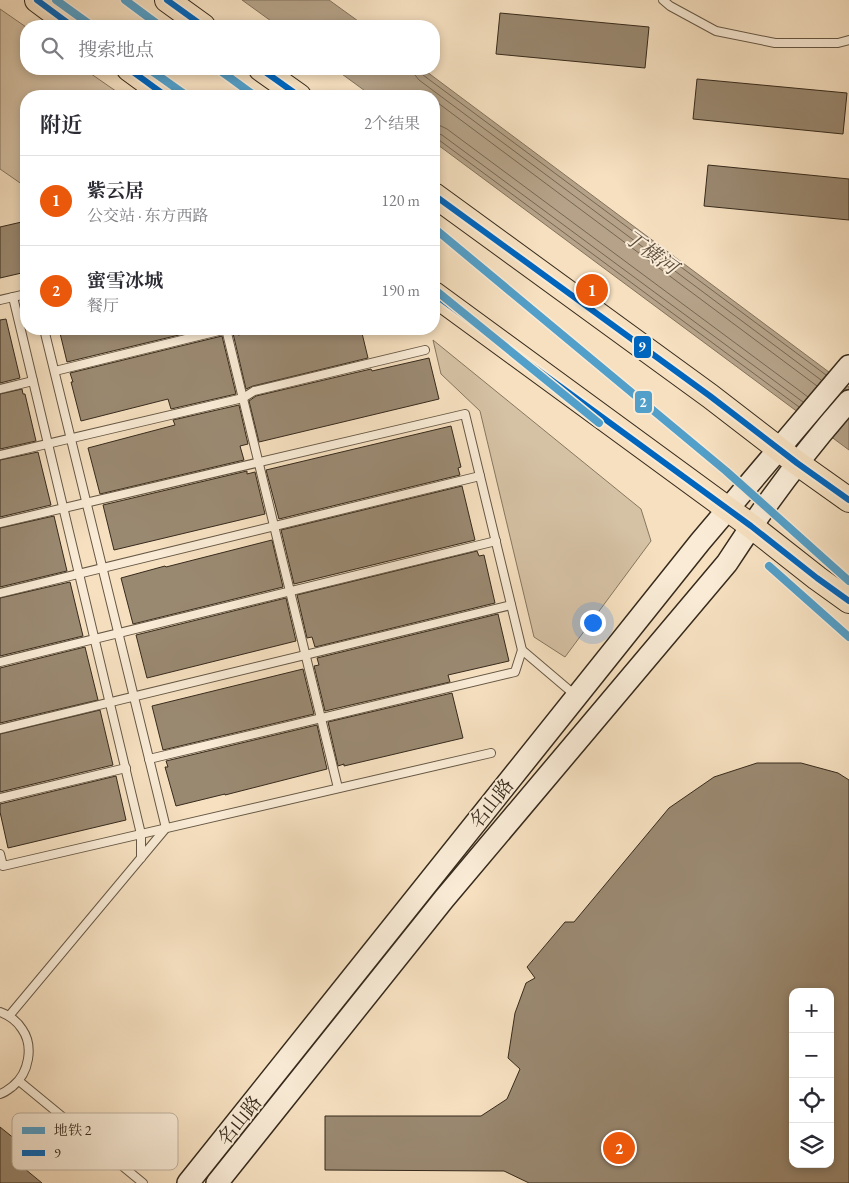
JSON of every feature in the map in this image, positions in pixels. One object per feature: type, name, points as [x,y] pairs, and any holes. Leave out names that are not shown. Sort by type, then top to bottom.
[{"type":"main road","points":[[37,0],[64,20]]},
{"type":"main road","points":[[167,0],[195,20]]},
{"type":"main road","points":[[138,75],[158,90]]},
{"type":"main road","points":[[269,75],[291,90]]},
{"type":"main road","points":[[440,198],[849,500]]},
{"type":"main road","points":[[440,298],[751,526],[849,601]]},
{"type":"street","name":"名山路","points":[[217,1183],[444,899],[727,563],[751,526],[788,456],[799,427],[846,369]]},
{"type":"street","points":[[788,456],[820,434],[849,401]]},
{"type":"street","name":"名山路","points":[[188,1183],[700,542],[728,509],[788,456]]},
{"type":"lane","points":[[663,0],[670,6],[716,31],[775,43],[838,43],[849,40]]},
{"type":"lane","points":[[0,300],[20,295]]},
{"type":"lane","points":[[13,297],[20,326]]},
{"type":"lane","points":[[22,335],[126,768],[141,834],[141,858]]},
{"type":"lane","points":[[46,335],[166,828]]},
{"type":"lane","points":[[55,371],[202,335]]},
{"type":"lane","points":[[227,335],[338,788]]},
{"type":"lane","points":[[0,454],[243,398],[254,391],[424,350]]},
{"type":"lane","points":[[0,389],[33,381]]},
{"type":"lane","points":[[0,524],[465,414],[522,650],[515,672],[149,759]]},
{"type":"lane","points":[[0,593],[480,476]]},
{"type":"lane","points":[[0,662],[496,542]]},
{"type":"lane","points":[[0,729],[512,605]]},
{"type":"lane","points":[[522,650],[577,696]]},
{"type":"lane","points":[[0,854],[3,866],[491,753]]},
{"type":"lane","points":[[0,798],[126,768]]},
{"type":"lane","points":[[9,1016],[166,828]]},
{"type":"lane","points":[[0,1012],[9,1016],[22,1029],[28,1046],[28,1065],[19,1081],[5,1093],[0,1094]]},
{"type":"lane","points":[[19,1081],[58,1113]]},
{"type":"lane","points":[[127,1170],[143,1183]]},
{"type":"shaded area","points":[[0,9],[20,23],[20,75],[93,75],[114,90],[20,90],[20,183],[0,169]]},
{"type":"shaded area","points":[[433,340],[641,509],[651,541],[565,657],[534,637],[480,411],[441,374]]},
{"type":"water","points":[[242,0],[329,0],[357,20],[270,20]]},
{"type":"water","name":"丁横河","points":[[343,75],[431,75],[849,387],[849,450],[440,146],[440,90],[364,90]]},
{"type":"building","points":[[500,13],[649,27],[645,68],[496,54]]},
{"type":"building","points":[[697,79],[847,93],[843,134],[693,119]]},
{"type":"building","points":[[708,165],[849,179],[849,220],[704,206]]},
{"type":"building","points":[[20,222],[20,273],[0,278],[0,227]]},
{"type":"building","points":[[6,319],[20,378],[0,383],[0,320]]},
{"type":"building","points":[[60,335],[179,335],[67,362]]},
{"type":"building","points":[[233,335],[362,335],[368,358],[246,389]]},
{"type":"building","points":[[222,336],[236,394],[171,409],[168,399],[81,421],[70,373]]},
{"type":"building","points":[[429,358],[439,399],[259,442],[249,401],[256,396],[371,369],[372,371]]},
{"type":"building","points":[[22,389],[23,394],[25,394],[36,441],[0,449],[0,394]]},
{"type":"building","points":[[239,405],[248,444],[240,446],[244,460],[100,494],[88,448],[175,425],[173,420]]},
{"type":"building","points":[[451,426],[461,467],[458,468],[460,475],[279,519],[266,470]]},
{"type":"building","points":[[38,452],[51,505],[0,517],[0,460]]},
{"type":"building","points":[[247,471],[247,474],[255,472],[265,514],[114,550],[103,505]]},
{"type":"building","points":[[462,486],[475,540],[294,584],[281,530]]},
{"type":"building","points":[[54,516],[67,571],[0,587],[0,528]]},
{"type":"building","points":[[272,540],[283,587],[133,624],[121,578]]},
{"type":"building","points":[[477,551],[479,556],[484,555],[495,603],[315,647],[312,637],[307,638],[297,595]]},
{"type":"building","points":[[70,582],[83,636],[0,656],[0,598]]},
{"type":"building","points":[[286,598],[296,641],[147,678],[136,635]]},
{"type":"building","points":[[498,614],[509,661],[448,675],[450,682],[325,711],[314,666],[319,665],[317,658]]},
{"type":"building","points":[[85,647],[98,700],[0,723],[0,668]]},
{"type":"building","points":[[303,669],[314,714],[163,750],[152,706]]},
{"type":"building","points":[[452,693],[463,738],[338,766],[328,722]]},
{"type":"building","points":[[100,710],[113,765],[0,792],[0,734]]},
{"type":"building","points":[[317,725],[327,769],[176,806],[165,767],[168,767],[166,761]]},
{"type":"building","points":[[757,763],[801,763],[838,773],[849,780],[849,1183],[529,1183],[504,1171],[325,1170],[325,1116],[481,1116],[507,1099],[520,1069],[508,1058],[515,1013],[526,983],[535,978],[527,967],[565,922],[574,922],[669,808],[714,777]]},
{"type":"building","points":[[116,776],[126,820],[8,848],[0,804]]},
{"type":"building","points":[[0,1127],[12,1137],[12,1170],[26,1170],[42,1183],[0,1183]]},
{"type":"metro line","name":"2","points":[[56,0],[84,20]]},
{"type":"metro line","name":"2","points":[[125,0],[152,20]]},
{"type":"metro line","name":"2","points":[[157,75],[179,90]]},
{"type":"metro line","name":"2","points":[[226,75],[247,90]]},
{"type":"metro line","name":"2","points":[[440,233],[726,471],[849,581]]},
{"type":"metro line","name":"2","points":[[440,294],[599,423]]},
{"type":"metro line","name":"2","points":[[769,566],[849,637]]},
{"type":"transit line","name":"9","points":[[37,0],[64,20]]},
{"type":"transit line","name":"9","points":[[167,0],[195,20]]},
{"type":"transit line","name":"9","points":[[137,75],[158,90]]},
{"type":"transit line","name":"9","points":[[269,75],[291,90]]},
{"type":"transit line","name":"9","points":[[440,199],[849,500]]},
{"type":"transit line","name":"9","points":[[440,298],[751,526],[849,601]]},
{"type":"place","name":"紫云居","points":[[592,290]]},
{"type":"place","name":"蜜雪冰城","points":[[619,1148]]}]
